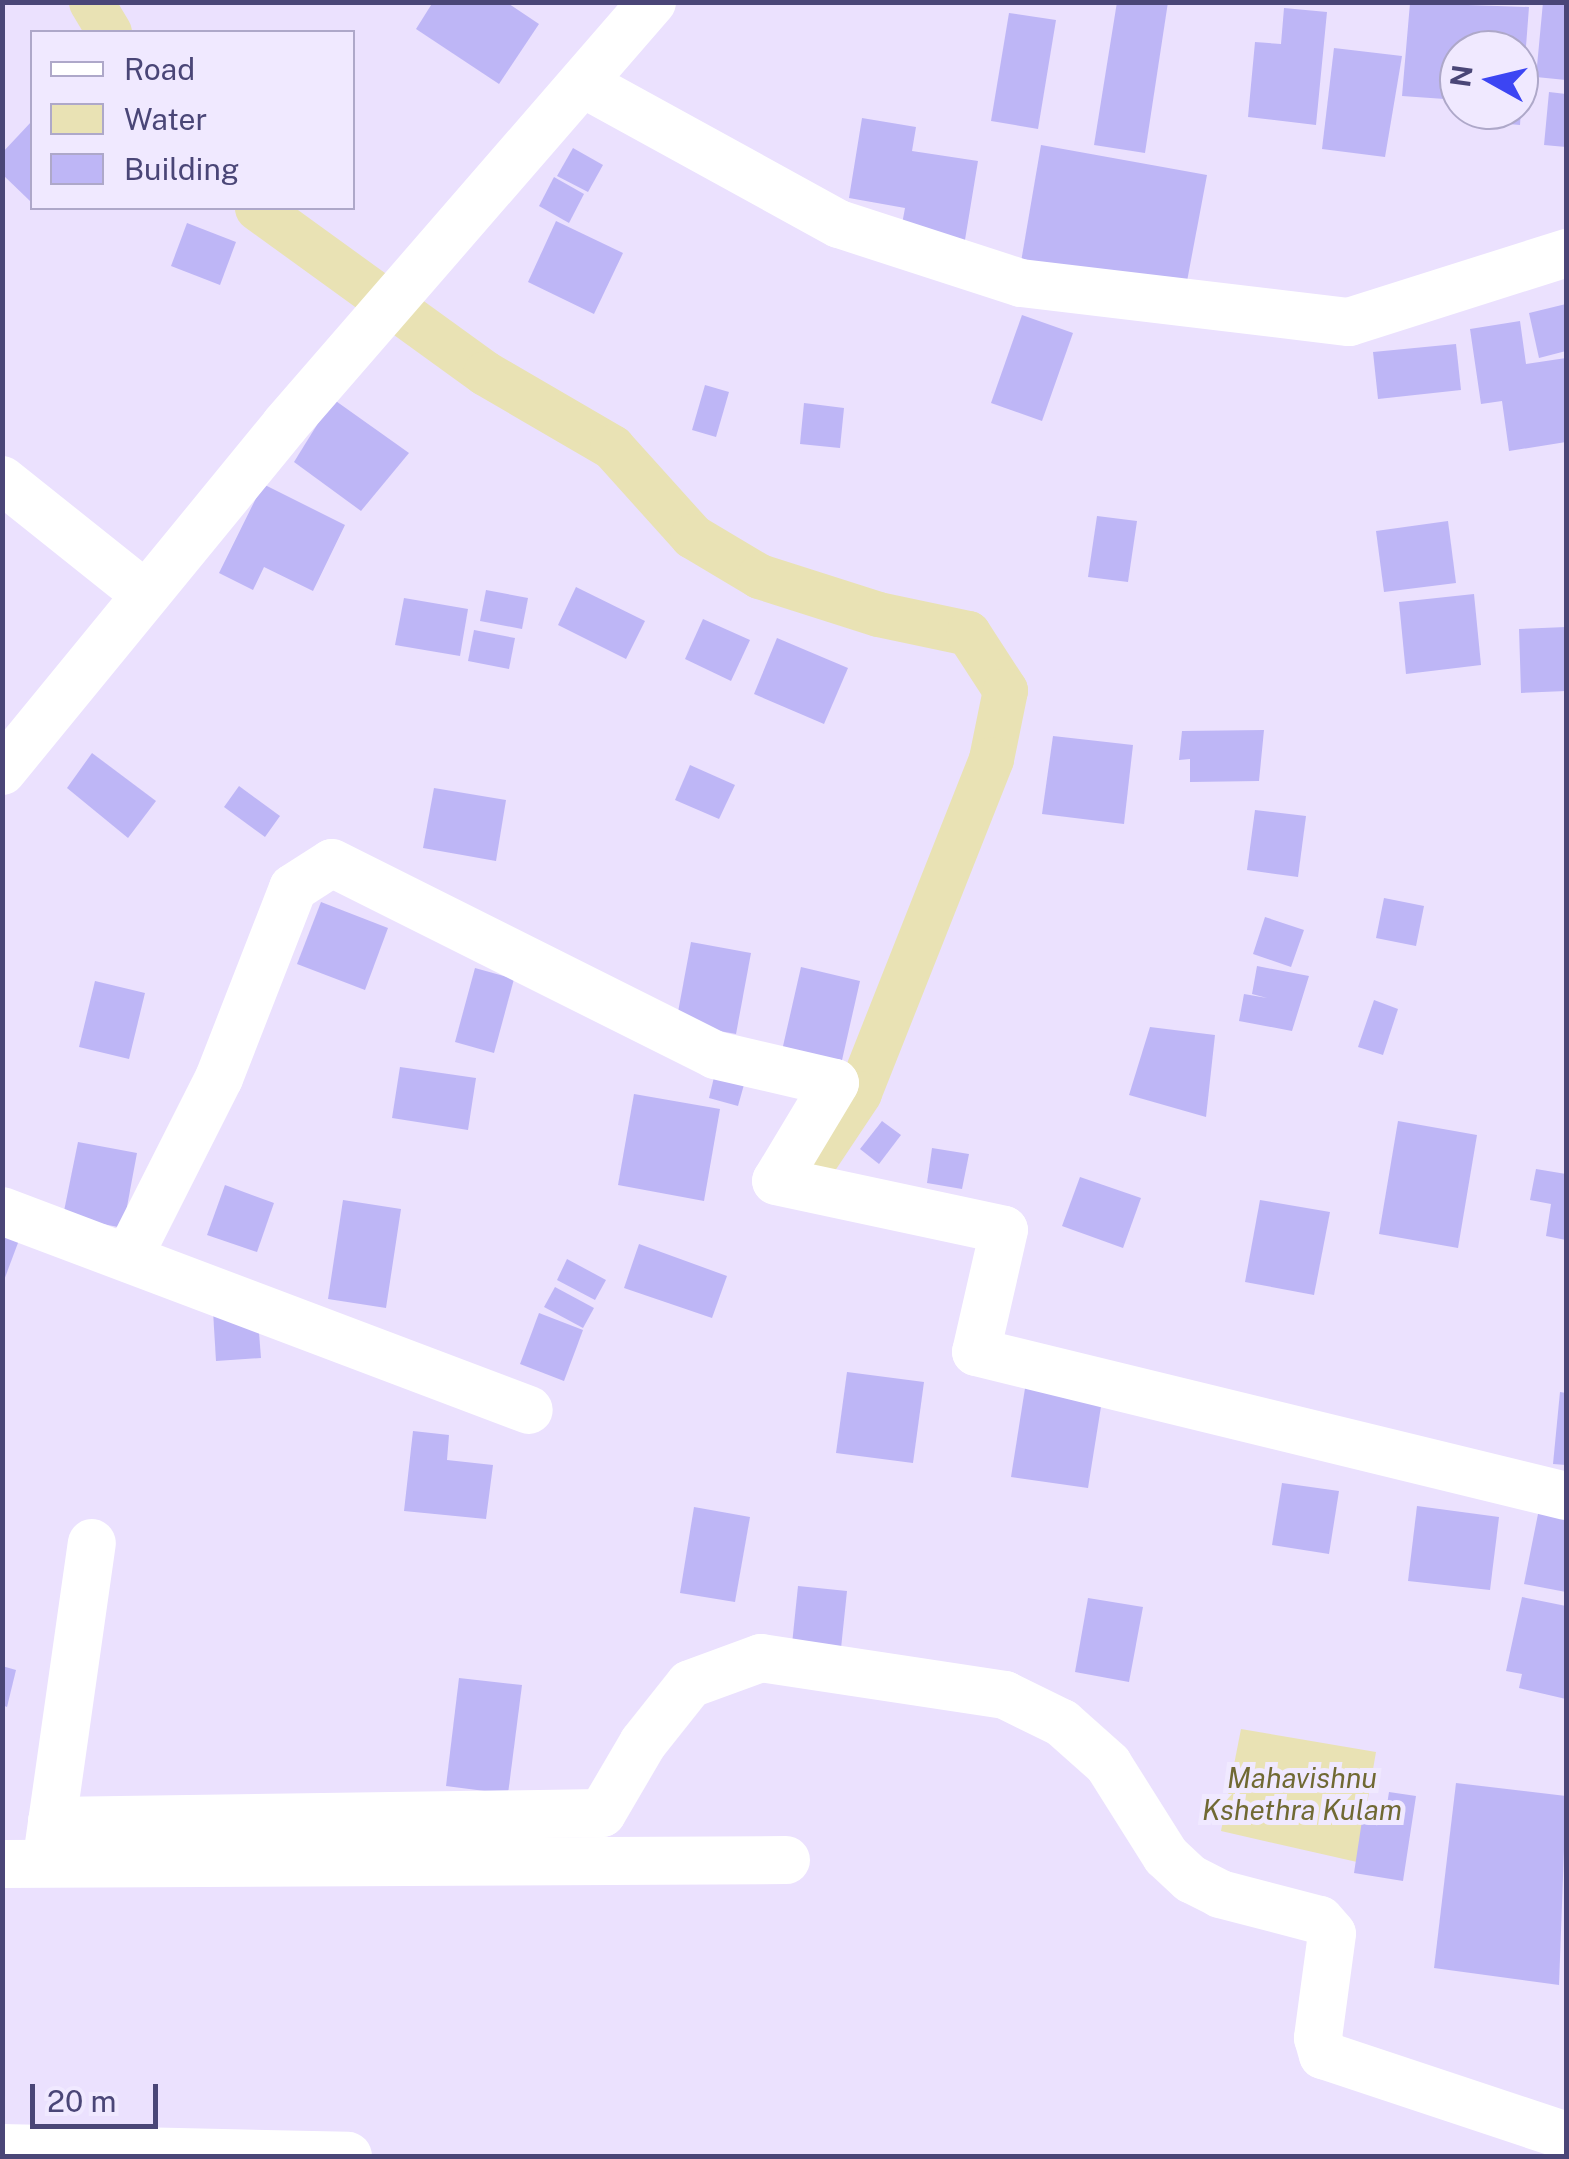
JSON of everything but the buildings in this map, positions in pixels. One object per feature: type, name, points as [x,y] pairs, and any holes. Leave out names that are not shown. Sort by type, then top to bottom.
[{"type":"street","points":[[2,770],[351,350],[652,2]]},
{"type":"street","points":[[584,84],[839,224],[1020,283],[1350,322],[1566,253]]},
{"type":"street","points":[[2,480],[146,595]]},
{"type":"street","points":[[128,1258],[219,1078],[293,888],[332,863],[714,1055],[836,1083],[776,1181],[1004,1230],[976,1352],[1566,1496]]},
{"type":"street","points":[[2,1211],[529,1410]]},
{"type":"street","points":[[34,1850],[92,1543]]},
{"type":"street","points":[[34,1850],[602,1812],[643,1743],[690,1684],[761,1658],[1005,1695],[1062,1723],[1108,1764],[1166,1856],[1191,1878],[1220,1894],[1320,1920],[1332,1934],[1318,2038],[1322,2055],[1566,2136]]},
{"type":"street","points":[[34,1850],[786,1860]]},
{"type":"street","points":[[2,2148],[348,2156]]},
{"type":"water","name":"Mahavishnu Kshethra Kulam","points":[[1241,1729],[1376,1752],[1357,1862],[1221,1831]]},
{"type":"waterway","points":[[91,2],[108,30]]},
{"type":"waterway","points":[[260,210],[485,373],[612,447],[692,536],[759,576],[878,614],[968,633],[1005,690],[991,759],[859,1093],[805,1174]]}]
